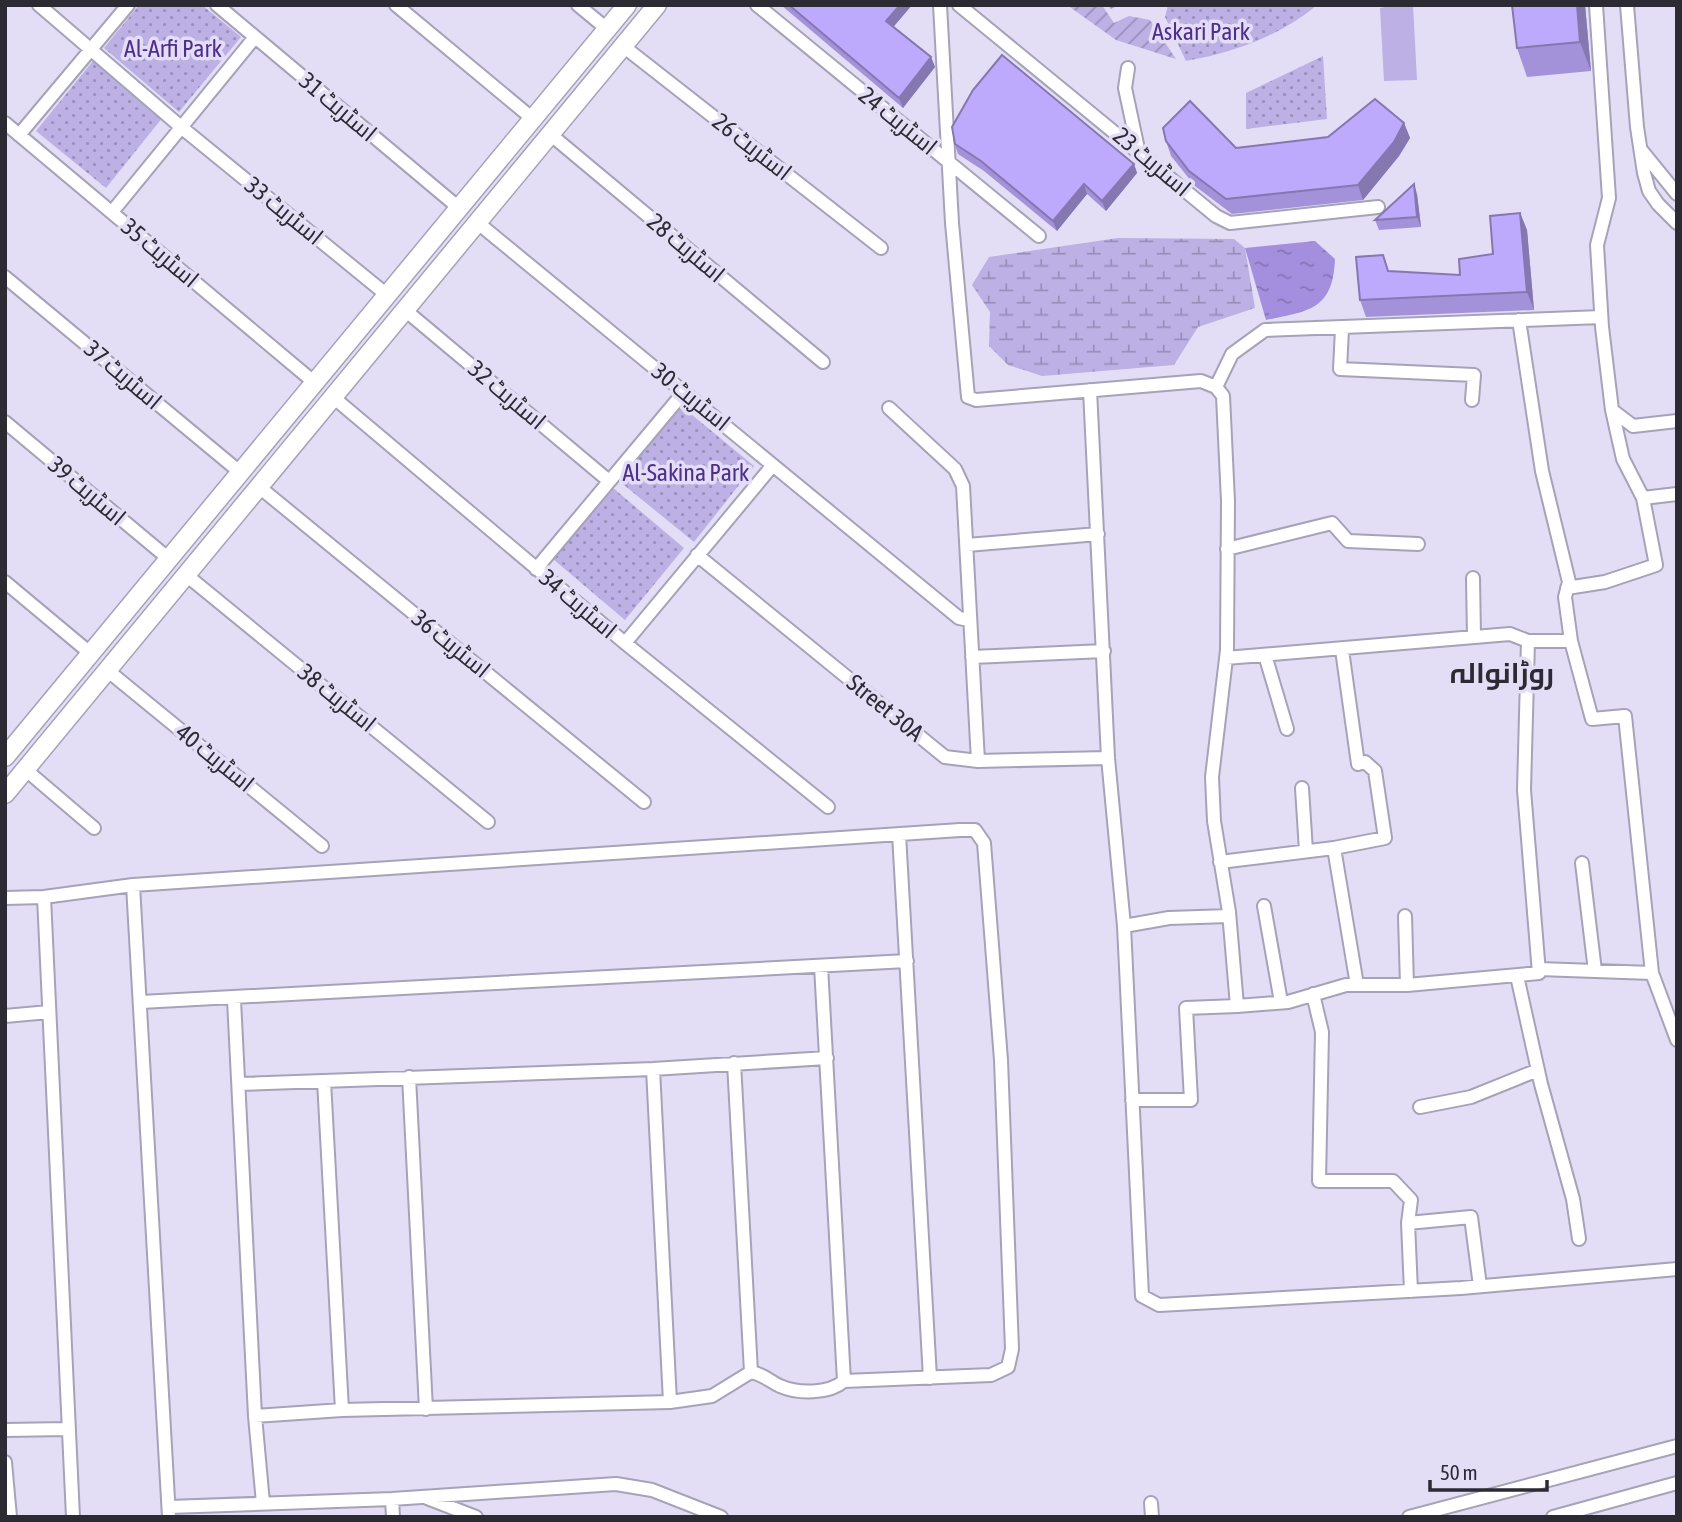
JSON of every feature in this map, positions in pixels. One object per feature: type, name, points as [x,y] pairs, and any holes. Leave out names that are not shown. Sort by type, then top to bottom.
[{"type":"street","name":"اسٹریٹ 33","points":[[39,5],[181,127],[387,295]]},
{"type":"street","points":[[19,135],[128,5]]},
{"type":"street","name":"اسٹریٹ 31","points":[[217,5],[459,208]]},
{"type":"street","points":[[396,5],[533,119]]},
{"type":"street","points":[[578,5],[607,29]]},
{"type":"street","points":[[5,757],[628,5]]},
{"type":"street","points":[[5,794],[657,5]]},
{"type":"street","name":"اسٹریٹ 24","points":[[757,5],[1039,236]]},
{"type":"street","points":[[940,5],[949,163],[968,397],[976,400],[1201,382],[1216,387],[1223,396],[1227,549],[1226,658],[1212,777],[1237,1006]]},
{"type":"street","name":"اسٹریٹ 23","points":[[959,5],[1138,149],[1216,216],[1230,223],[1378,207]]},
{"type":"street","points":[[1567,588],[1605,582],[1656,565],[1643,498],[1623,459],[1612,410],[1601,317],[1597,245],[1609,198],[1597,5]]},
{"type":"street","points":[[1627,5],[1637,127],[1649,191],[1677,223]]},
{"type":"street","points":[[112,212],[255,37]]},
{"type":"street","name":"اسٹریٹ 26","points":[[623,46],[881,248]]},
{"type":"street","points":[[1128,68],[1125,88],[1138,149]]},
{"type":"street","name":"اسٹریٹ 35","points":[[5,123],[315,383]]},
{"type":"street","name":"اسٹریٹ 28","points":[[550,134],[823,362]]},
{"type":"street","points":[[1642,151],[1677,194]]},
{"type":"street","points":[[482,181],[499,196]]},
{"type":"street","name":"اسٹریٹ 30","points":[[478,223],[959,618],[970,620]]},
{"type":"street","name":"اسٹریٹ 37","points":[[5,277],[240,473]]},
{"type":"street","name":"اسٹریٹ 32","points":[[405,310],[609,481]]},
{"type":"street","points":[[1216,387],[1232,354],[1265,330],[1601,317]]},
{"type":"street","points":[[1520,320],[1542,471],[1569,582],[1565,597],[1571,641],[1592,719],[1625,716],[1652,973],[1677,1040]]},
{"type":"street","points":[[1342,329],[1340,369],[1474,375],[1472,400]]},
{"type":"street","points":[[1090,390],[1108,758],[1124,926],[1142,1296],[1159,1306],[1411,1291],[1677,1269]]},
{"type":"street","points":[[536,569],[684,392]]},
{"type":"street","name":"اسٹریٹ 34","points":[[333,397],[625,643],[828,807]]},
{"type":"street","points":[[889,408],[955,469],[963,486],[978,761]]},
{"type":"street","points":[[1612,410],[1633,426],[1677,421]]},
{"type":"street","name":"اسٹریٹ 39","points":[[5,422],[169,559]]},
{"type":"street","points":[[625,643],[773,465]]},
{"type":"street","name":"اسٹریٹ 36","points":[[258,486],[644,802]]},
{"type":"street","points":[[1643,498],[1677,494]]},
{"type":"street","points":[[205,516],[222,531]]},
{"type":"street","points":[[1227,549],[1332,523],[1348,541],[1418,544]]},
{"type":"street","points":[[967,545],[1098,534]]},
{"type":"street","name":"Street 30A","points":[[697,555],[945,757],[978,761],[1108,758]]},
{"type":"street","name":"اسٹریٹ 38","points":[[185,574],[488,822]]},
{"type":"street","points":[[1473,578],[1474,637]]},
{"type":"street","points":[[5,582],[90,653]]},
{"type":"street","points":[[1226,658],[1510,634],[1528,641],[1571,641]]},
{"type":"street","points":[[1132,1100],[1191,1100],[1186,1008],[1282,1002],[1357,985],[1407,985],[1539,973],[1524,790],[1528,641]]},
{"type":"street","points":[[1220,862],[1334,848],[1385,838],[1375,771],[1365,761],[1358,764],[1342,650]]},
{"type":"street","points":[[972,657],[1104,651]]},
{"type":"street","points":[[1265,655],[1287,729]]},
{"type":"street","name":"اسٹریٹ 40","points":[[107,670],[322,846]]},
{"type":"street","points":[[26,770],[94,828]]},
{"type":"street","points":[[1302,788],[1306,851]]},
{"type":"street","points":[[5,898],[44,897],[133,885],[899,834],[975,830],[984,843],[1009,1200],[1012,1349],[1008,1367],[991,1375],[844,1381],[826,1389],[795,1391],[778,1385],[762,1374],[751,1372],[712,1396],[670,1402],[342,1410],[255,1416]]},
{"type":"street","points":[[899,834],[930,1378]]},
{"type":"street","points":[[1334,848],[1357,985]]},
{"type":"street","points":[[1582,863],[1595,971]]},
{"type":"street","points":[[133,885],[169,1512],[263,1503],[392,1499],[616,1484],[652,1490],[721,1517]]},
{"type":"street","points":[[44,897],[73,1517]]},
{"type":"street","points":[[1264,906],[1282,1002]]},
{"type":"street","points":[[1124,926],[1169,918],[1229,916]]},
{"type":"street","points":[[1405,916],[1407,985]]},
{"type":"street","points":[[141,1002],[234,1000],[907,961]]},
{"type":"street","points":[[821,966],[844,1381]]},
{"type":"street","points":[[1539,969],[1652,973]]},
{"type":"street","points":[[1517,976],[1538,1070],[1573,1199],[1579,1239]]},
{"type":"street","points":[[1313,994],[1322,1032],[1319,1181],[1392,1181],[1411,1200],[1408,1223],[1411,1291]]},
{"type":"street","points":[[1661,998],[1677,997]]},
{"type":"street","points":[[234,1000],[255,1416],[263,1503]]},
{"type":"street","points":[[5,1016],[49,1012]]},
{"type":"street","points":[[239,1084],[653,1069],[827,1058]]},
{"type":"street","points":[[734,1063],[751,1372]]},
{"type":"street","points":[[653,1069],[670,1402]]},
{"type":"street","points":[[1420,1107],[1471,1097],[1538,1070]]},
{"type":"street","points":[[409,1077],[426,1409]]},
{"type":"street","points":[[324,1082],[342,1410]]},
{"type":"street","points":[[1408,1223],[1471,1217],[1480,1286]]},
{"type":"street","points":[[5,1430],[67,1429]]},
{"type":"street","points":[[1409,1517],[1677,1446]]},
{"type":"street","points":[[5,1462],[8,1516]]},
{"type":"street","points":[[1553,1517],[1677,1483]]},
{"type":"street","points":[[423,1496],[476,1517]]},
{"type":"street","points":[[392,1499],[393,1517]]},
{"type":"street","points":[[1151,1503],[1152,1517]]},
{"type":"green space","name":"Al-Arfi Park","points":[[139,5],[202,5],[241,37],[179,112],[104,48]]},
{"type":"green space","points":[[1067,5],[1102,5],[1114,23],[1129,16],[1150,20],[1176,59],[1116,40]]},
{"type":"green space","name":"Askari Park","points":[[1168,5],[1317,5],[1288,26],[1255,42],[1186,61],[1165,17]]},
{"type":"green space","points":[[1413,5],[1417,80],[1384,81],[1380,8]]},
{"type":"green space","points":[[97,56],[167,112],[106,188],[36,131]]},
{"type":"green space","points":[[1323,56],[1327,119],[1246,129],[1246,93]]},
{"type":"green space","points":[[1118,238],[1234,239],[1245,248],[1255,308],[1198,327],[1174,365],[1042,376],[1008,365],[989,346],[990,312],[972,285],[989,257]]},
{"type":"green space","name":"Al-Sakina Park","points":[[680,405],[754,466],[694,542],[619,481]]},
{"type":"green space","points":[[612,487],[684,548],[625,620],[553,559]]},
{"type":"water","points":[[1315,241],[1335,259],[1333,276],[1324,298],[1306,310],[1266,320],[1245,248]]},
{"type":"building","points":[[789,5],[900,5],[886,21],[931,57],[899,98]]},
{"type":"building","points":[[1512,5],[1577,5],[1580,42],[1517,48]]},
{"type":"building","points":[[1002,55],[1134,164],[1102,201],[1084,184],[1053,221],[981,161],[955,144],[952,127],[973,90]]},
{"type":"building","points":[[1375,99],[1404,123],[1394,142],[1358,185],[1226,199],[1189,171],[1166,141],[1163,128],[1190,101],[1236,148],[1328,137]]},
{"type":"building","points":[[1414,184],[1417,217],[1375,220]]},
{"type":"building","points":[[1520,213],[1527,292],[1360,300],[1356,257],[1383,255],[1388,271],[1460,275],[1459,259],[1493,254],[1490,216]]},
{"type":"district","name":"روڑانوالہ","points":[[1502,673]]}]
